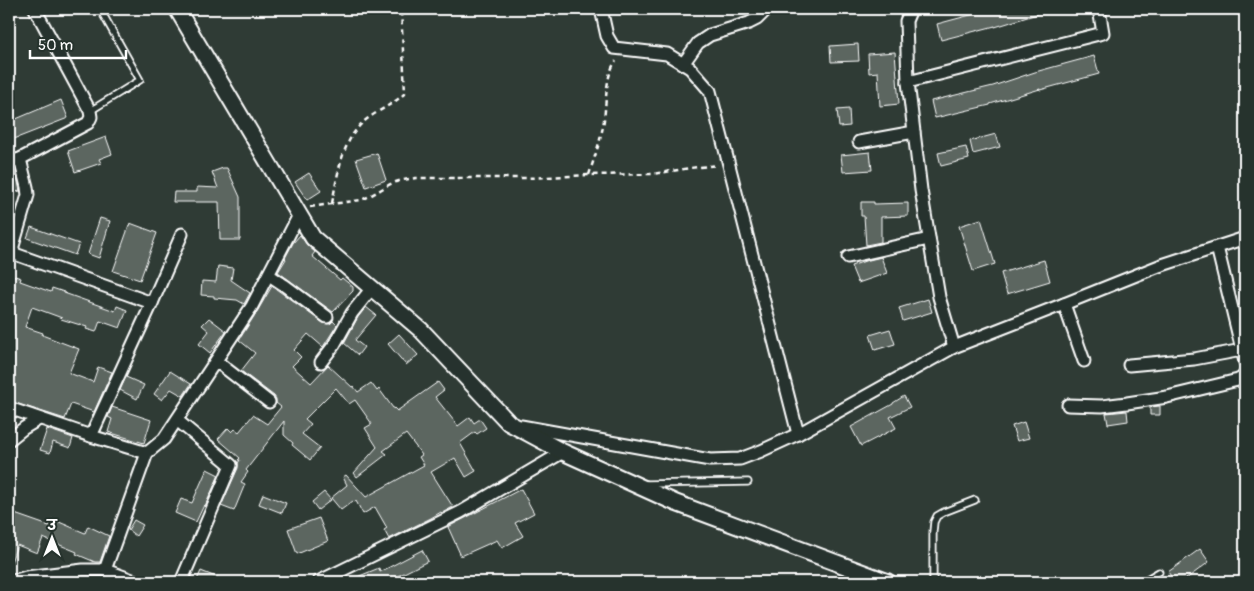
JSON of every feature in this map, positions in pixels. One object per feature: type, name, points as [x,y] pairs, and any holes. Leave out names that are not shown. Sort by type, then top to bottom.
[{"type":"street","points":[[34,9],[90,110],[91,117],[88,123],[14,160],[27,187],[28,195],[13,250],[15,254],[152,303]]},
{"type":"street","points":[[177,9],[313,238],[421,330],[509,424],[563,452],[676,503],[888,582]]},
{"type":"street","points":[[601,9],[606,32],[614,48],[667,54],[690,68],[710,90],[798,434]]},
{"type":"street","points":[[683,64],[698,43],[710,35],[749,23],[757,19],[767,9]]},
{"type":"street","points":[[911,9],[906,21],[908,82],[921,190],[939,297],[954,347]]},
{"type":"street","points":[[908,82],[1103,33],[1099,9]]},
{"type":"street","points":[[859,142],[914,132]]},
{"type":"street","points":[[105,570],[146,453],[164,439],[178,421],[252,306],[298,212]]},
{"type":"street","points":[[90,436],[182,234]]},
{"type":"street","points":[[509,424],[710,460],[740,459],[798,434],[954,347],[1159,266],[1245,238]]},
{"type":"street","points":[[848,257],[929,239]]},
{"type":"street","points":[[1129,365],[1244,356],[1217,247]]},
{"type":"street","points":[[268,275],[327,317]]},
{"type":"street","points":[[321,362],[334,346],[352,313],[372,288]]},
{"type":"street","points":[[1064,304],[1084,360]]},
{"type":"street","points":[[216,361],[268,402]]},
{"type":"street","points":[[1068,405],[1102,406],[1167,397],[1238,380],[1245,374]]},
{"type":"street","points":[[9,408],[39,420],[146,453]]},
{"type":"street","points":[[9,440],[24,428],[39,420]]},
{"type":"street","points":[[178,421],[231,465],[181,582]]},
{"type":"street","points":[[318,582],[461,512],[563,452]]},
{"type":"street","points":[[9,582],[26,577],[41,579],[83,570],[105,570],[138,582]]},
{"type":"lane","points":[[90,110],[140,80],[100,9]]},
{"type":"lane","points":[[634,484],[748,482]]},
{"type":"lane","points":[[933,582],[933,532],[937,516],[975,500]]},
{"type":"lane","points":[[1142,582],[1159,572]]},
{"type":"path","points":[[332,204],[345,149],[354,133],[365,120],[405,93],[401,9]]},
{"type":"path","points":[[588,175],[600,141],[606,110],[610,71],[625,49]]},
{"type":"path","points":[[298,212],[368,198],[394,183],[416,178],[527,178],[660,174],[690,168],[729,164]]},
{"type":"building","points":[[993,9],[1046,9],[1047,11],[995,27],[941,40],[937,24]]},
{"type":"building","points":[[858,44],[859,61],[831,62],[830,46]]},
{"type":"building","points":[[895,52],[899,104],[880,106],[878,72],[869,73],[868,54]]},
{"type":"building","points":[[1094,56],[1099,74],[1040,89],[990,105],[935,118],[931,101],[993,86]]},
{"type":"building","points":[[61,100],[68,118],[9,141],[9,122]]},
{"type":"building","points":[[849,109],[850,126],[839,127],[837,110]]},
{"type":"building","points":[[996,134],[1000,147],[973,154],[970,141]]},
{"type":"building","points":[[106,137],[112,154],[99,159],[101,163],[75,172],[68,151]]},
{"type":"building","points":[[966,147],[969,159],[941,166],[938,153]]},
{"type":"building","points":[[870,152],[872,170],[843,172],[841,155]]},
{"type":"building","points":[[377,153],[386,180],[366,187],[356,159]]},
{"type":"building","points":[[15,168],[20,191],[9,194],[9,169]]},
{"type":"building","points":[[227,168],[240,197],[240,240],[220,240],[219,202],[173,202],[174,192],[197,192],[197,187],[218,188],[212,172]]},
{"type":"building","points":[[309,173],[321,191],[307,200],[295,182]]},
{"type":"building","points":[[861,202],[874,202],[874,204],[908,203],[908,216],[881,217],[881,242],[866,245],[864,216],[861,216]]},
{"type":"building","points":[[100,218],[110,221],[99,258],[88,254]]},
{"type":"building","points":[[981,219],[995,264],[973,271],[959,226]]},
{"type":"building","points":[[130,223],[157,233],[140,280],[113,271]]},
{"type":"building","points":[[31,227],[79,244],[75,255],[27,238]]},
{"type":"building","points":[[300,235],[315,252],[312,256],[340,280],[342,278],[353,287],[353,291],[333,312],[278,272],[293,243]]},
{"type":"building","points":[[881,257],[887,273],[858,283],[851,266]]},
{"type":"building","points":[[1044,260],[1050,281],[1007,294],[1001,273]]},
{"type":"building","points":[[218,266],[233,268],[231,280],[250,293],[244,304],[237,300],[201,295],[202,281],[216,282]]},
{"type":"building","points":[[9,274],[21,278],[20,281],[51,292],[52,288],[115,311],[117,306],[127,310],[120,328],[100,321],[96,332],[32,307],[25,327],[79,349],[69,373],[93,382],[98,367],[112,372],[94,412],[71,404],[65,419],[9,401]]},
{"type":"building","points":[[272,286],[323,323],[330,324],[333,321],[337,325],[323,347],[308,334],[294,350],[301,357],[292,366],[311,383],[328,365],[358,392],[371,383],[377,391],[379,389],[397,411],[438,382],[444,390],[435,397],[458,426],[470,417],[474,423],[480,419],[486,428],[477,434],[475,432],[460,443],[476,471],[466,477],[455,458],[431,472],[453,507],[389,539],[384,530],[387,528],[375,507],[363,514],[356,501],[353,501],[341,510],[331,498],[347,485],[343,477],[346,475],[366,497],[424,465],[419,457],[422,455],[406,434],[383,451],[387,454],[357,477],[354,473],[377,447],[365,428],[372,424],[355,400],[349,404],[336,388],[305,419],[311,424],[302,434],[320,448],[310,460],[292,445],[293,443],[284,435],[284,421],[246,470],[248,472],[241,482],[245,484],[234,511],[221,506],[238,468],[240,460],[238,460],[240,458],[218,439],[228,428],[232,432],[235,429],[239,432],[253,415],[267,424],[281,407],[276,403],[274,396],[241,371],[255,353],[239,340]]},
{"type":"building","points":[[928,299],[932,312],[903,321],[899,308]]},
{"type":"building","points":[[366,307],[376,315],[355,340],[364,347],[358,355],[344,343],[358,317]]},
{"type":"building","points":[[209,318],[226,331],[210,353],[199,344],[209,331],[202,325]]},
{"type":"building","points":[[890,329],[895,344],[875,350],[870,335]]},
{"type":"building","points":[[399,334],[418,355],[406,365],[388,344]]},
{"type":"building","points":[[170,371],[191,384],[183,396],[171,389],[162,400],[154,394]]},
{"type":"building","points":[[126,377],[144,385],[137,399],[120,390]]},
{"type":"building","points":[[904,396],[910,407],[890,417],[896,428],[861,446],[851,427]]},
{"type":"building","points":[[1160,406],[1160,415],[1150,415],[1150,407]]},
{"type":"building","points":[[112,407],[151,420],[144,443],[108,432],[112,419],[108,417]]},
{"type":"building","points":[[1127,411],[1128,421],[1108,424],[1106,413]]},
{"type":"building","points":[[1024,422],[1029,438],[1017,441],[1012,426]]},
{"type":"building","points":[[47,429],[73,438],[70,448],[53,442],[50,453],[40,450]]},
{"type":"building","points":[[207,469],[219,475],[196,522],[175,513],[181,499],[192,503]]},
{"type":"building","points":[[521,489],[534,513],[515,523],[523,536],[502,548],[497,540],[461,556],[448,527]]},
{"type":"building","points":[[324,492],[331,500],[318,510],[312,502]]},
{"type":"building","points":[[263,494],[286,503],[282,513],[259,504]]},
{"type":"building","points":[[9,512],[49,526],[52,519],[85,533],[88,526],[109,536],[100,562],[95,562],[76,554],[77,552],[43,538],[37,553],[17,545],[9,565]]},
{"type":"building","points":[[319,518],[328,541],[297,554],[288,529]]},
{"type":"building","points":[[134,520],[143,525],[136,536],[128,530]]},
{"type":"building","points":[[1200,549],[1209,562],[1182,582],[1175,582],[1168,572]]},
{"type":"building","points":[[422,550],[428,561],[386,582],[345,582],[379,568],[380,572]]},
{"type":"building","points":[[201,571],[228,582],[196,582]]}]
